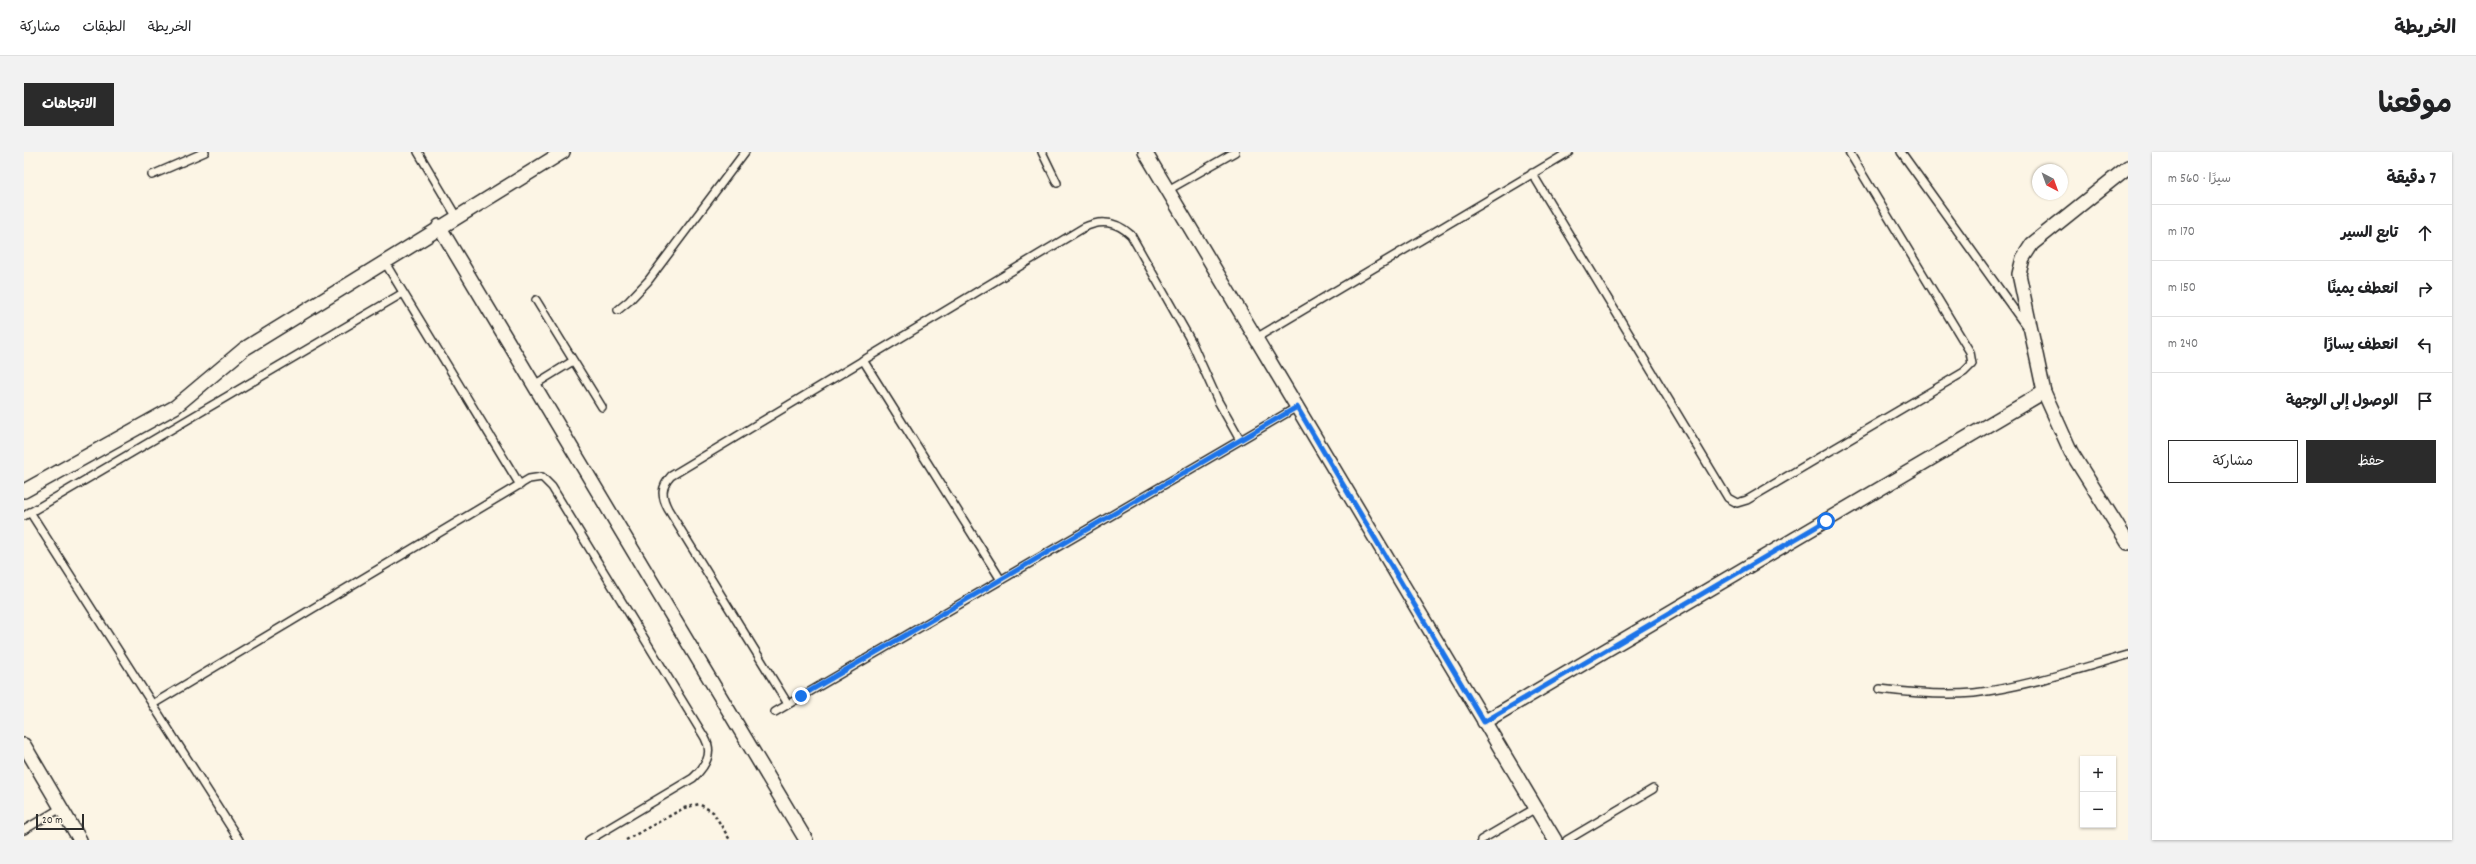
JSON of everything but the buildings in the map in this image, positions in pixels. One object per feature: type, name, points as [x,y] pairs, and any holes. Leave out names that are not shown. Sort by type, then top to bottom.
[{"type":"street","points":[[24,490],[175,407],[244,350],[456,216],[563,152]]},
{"type":"street","points":[[1145,152],[1555,840]]},
{"type":"street","points":[[2128,168],[2032,244],[2023,258],[2019,274],[2044,392],[2074,457],[2128,543]]},
{"type":"street","points":[[440,226],[806,840]]},
{"type":"street","points":[[1484,722],[2044,392]]},
{"type":"street","points":[[24,745],[80,840]]},
{"type":"lane","points":[[152,175],[205,152]]},
{"type":"lane","points":[[418,152],[456,216]]},
{"type":"lane","points":[[618,310],[648,281],[745,152]]},
{"type":"lane","points":[[1042,152],[1057,183]]},
{"type":"lane","points":[[1168,190],[1235,152]]},
{"type":"lane","points":[[1256,338],[1568,152]]},
{"type":"lane","points":[[1532,173],[1725,494],[1732,501],[1737,502],[1748,500],[1964,372],[1972,364],[1970,352],[1849,152]]},
{"type":"lane","points":[[1901,152],[2031,334]]},
{"type":"lane","points":[[788,704],[668,509],[662,492],[670,476],[1083,228],[1093,223],[1114,223],[1123,227],[1131,235],[1191,341],[1218,401],[1240,440]]},
{"type":"lane","points":[[384,261],[520,485]]},
{"type":"lane","points":[[239,840],[153,704],[27,514],[403,293]]},
{"type":"lane","points":[[536,300],[602,407]]},
{"type":"lane","points":[[863,360],[1001,580]]},
{"type":"lane","points":[[534,385],[573,361]]},
{"type":"lane","points":[[775,712],[1297,407]]},
{"type":"lane","points":[[153,704],[520,485],[536,477],[549,481],[709,744],[709,758],[693,778],[589,840]]},
{"type":"lane","points":[[1880,689],[1943,695],[1974,693],[2005,688],[2128,655]]},
{"type":"lane","points":[[1568,840],[1653,789]]},
{"type":"lane","points":[[24,830],[61,808]]},
{"type":"lane","points":[[1481,840],[1536,808]]},
{"type":"path","points":[[626,840],[684,808],[699,804],[713,812],[730,840]]},
{"type":"route","points":[[801,696],[1297,407],[1484,722],[1826,521]]}]
